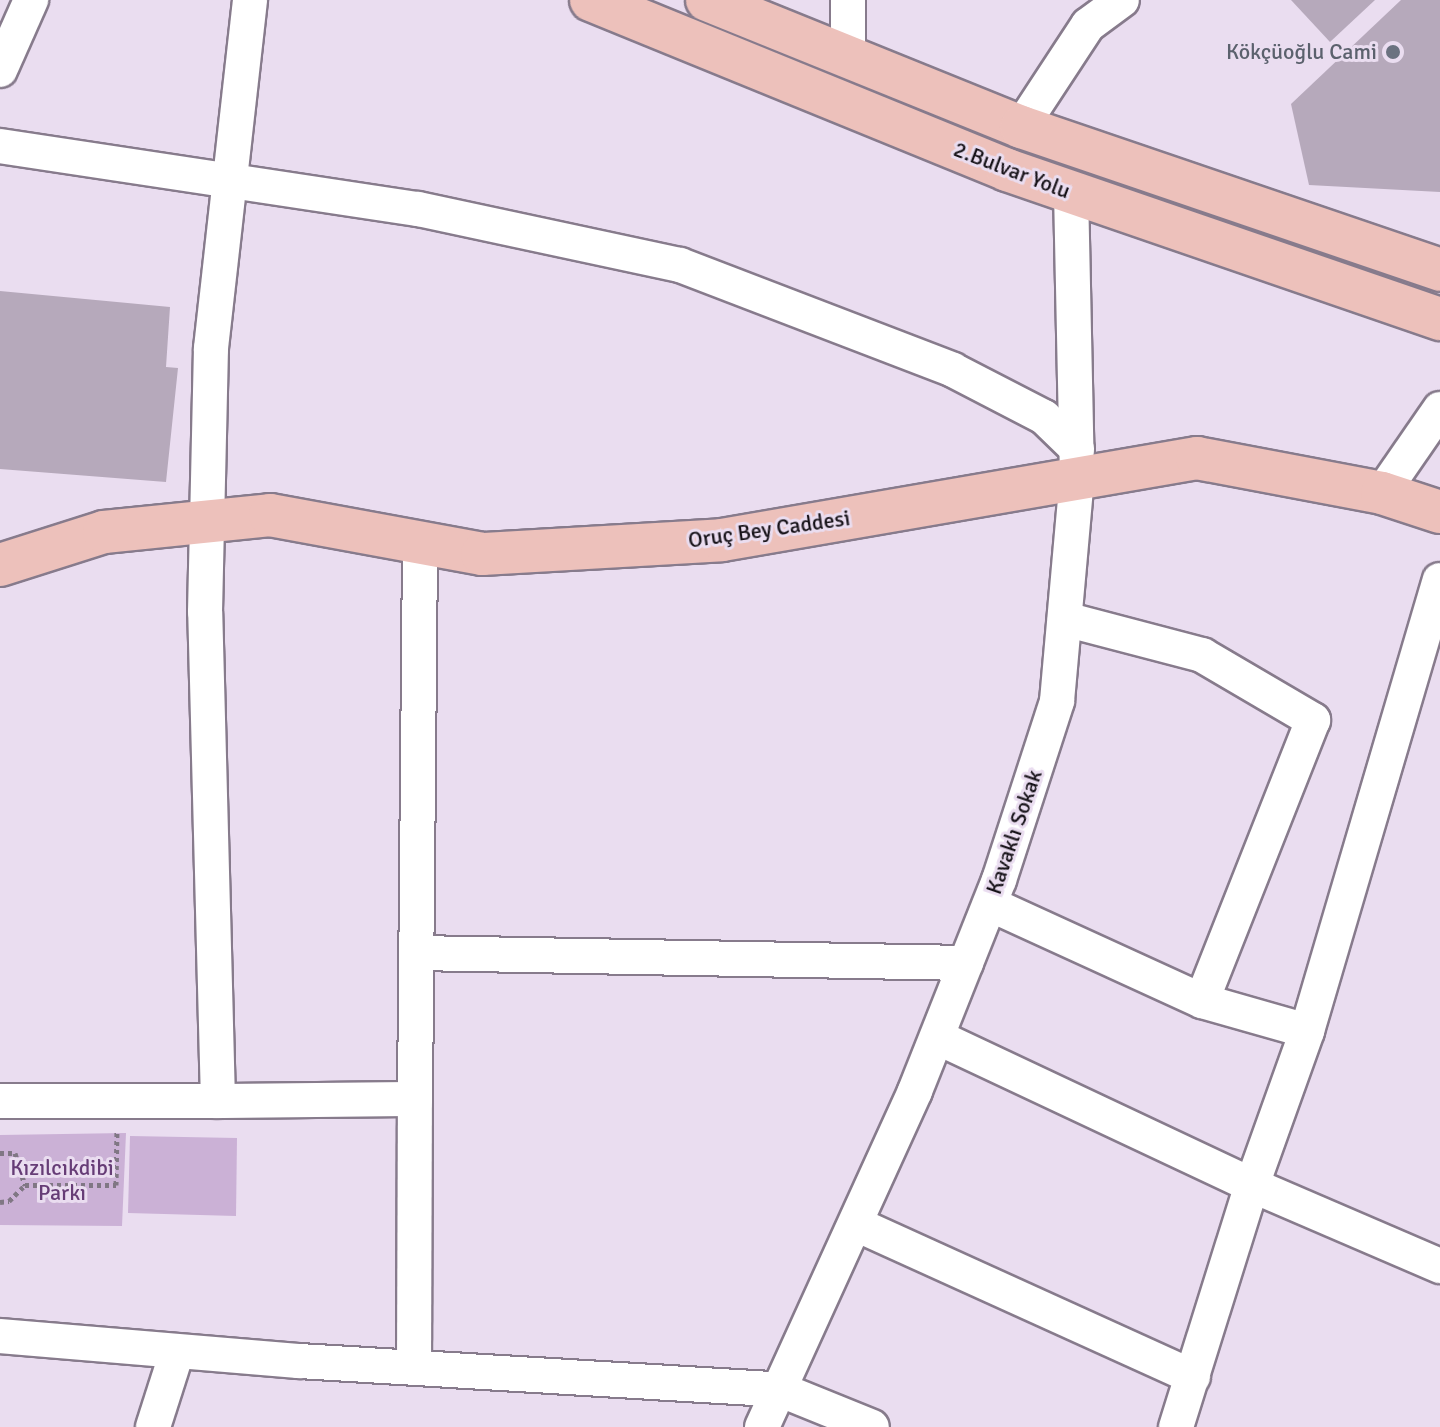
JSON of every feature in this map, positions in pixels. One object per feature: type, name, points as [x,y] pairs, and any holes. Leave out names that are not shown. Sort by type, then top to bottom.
[{"type":"main road","name":"2.Bulvar Yolu","points":[[591,0],[1071,192],[1440,319]]},
{"type":"main road","name":"2.Bulvar Yolu","points":[[707,0],[1021,127],[1440,270]]},
{"type":"main road","name":"Oruç Bey Caddesi","points":[[0,565],[104,532],[270,515],[482,554],[722,540],[1077,463],[1197,458],[1382,493],[1440,512]]},
{"type":"street","points":[[0,70],[31,0]]},
{"type":"street","points":[[218,1101],[205,612],[211,348],[250,0]]},
{"type":"street","points":[[848,0],[848,57]]},
{"type":"street","points":[[1021,127],[1088,12],[1122,0]]},
{"type":"street","points":[[0,146],[418,209],[680,265],[953,370],[1044,417],[1077,463]]},
{"type":"street","name":"Kavaklı Sokak","points":[[762,1427],[856,1224],[937,1037],[990,904],[1057,701],[1077,463],[1071,192]]},
{"type":"street","points":[[1382,493],[1440,409]]},
{"type":"street","points":[[414,1368],[420,543]]},
{"type":"street","points":[[1176,1427],[1252,1185],[1307,1031],[1440,580]]},
{"type":"street","points":[[1065,619],[1202,655],[1313,720],[1202,1001]]},
{"type":"street","points":[[990,904],[1202,1001],[1307,1031]]},
{"type":"street","points":[[416,953],[966,963]]},
{"type":"street","points":[[937,1037],[1252,1185],[1440,1266]]},
{"type":"street","points":[[0,1101],[415,1099]]},
{"type":"street","points":[[856,1224],[1193,1377]]},
{"type":"street","points":[[0,1336],[177,1352],[781,1390],[872,1427]]},
{"type":"street","points":[[153,1427],[177,1352]]},
{"type":"path","points":[[0,1202],[9,1201],[25,1185],[116,1185],[117,1101]]},
{"type":"path","points":[[0,1153],[15,1153],[25,1185]]},
{"type":"green space","name":"Kızılcıkdibi Parkı","points":[[126,1133],[122,1226],[0,1225],[0,1135]]},
{"type":"green space","points":[[130,1136],[237,1138],[236,1216],[128,1213]]},
{"type":"building","points":[[1291,0],[1375,0],[1330,42]]},
{"type":"building","name":"Kökçüoğlu Cami","points":[[1401,0],[1440,0],[1440,192],[1309,185],[1291,104]]},
{"type":"building","points":[[0,291],[170,307],[166,367],[178,368],[166,482],[0,469]]},
{"type":"place","name":"Kökçüoğlu Cami","points":[[1393,52]]}]
